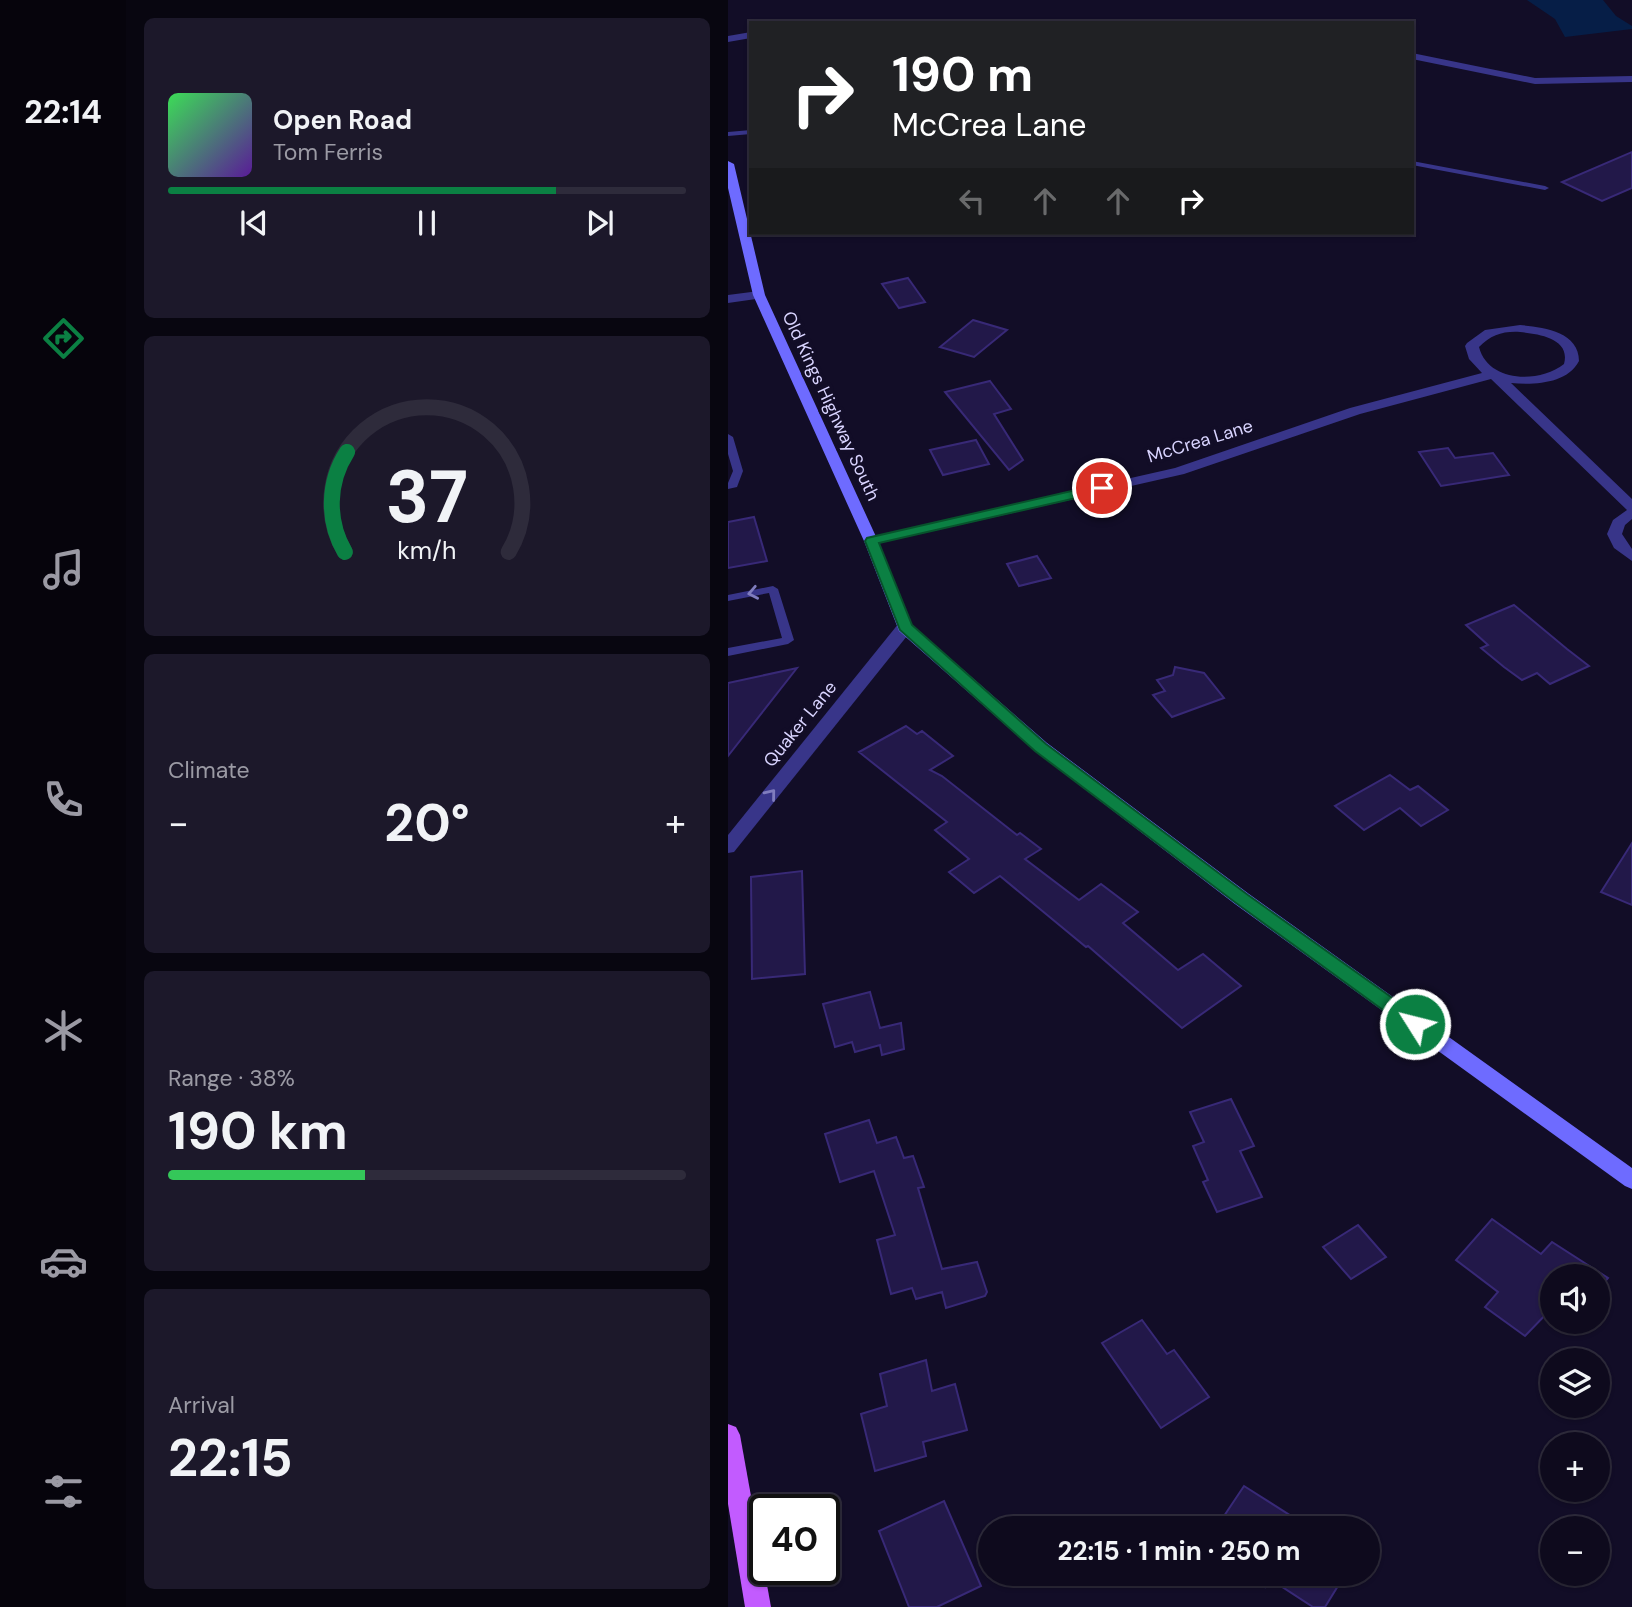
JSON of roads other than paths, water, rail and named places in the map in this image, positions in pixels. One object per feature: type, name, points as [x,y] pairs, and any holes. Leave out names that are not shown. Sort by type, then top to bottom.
[{"type":"main road","points":[[728,1435],[758,1607]]},
{"type":"street","points":[[728,39],[749,35]]},
{"type":"street","points":[[1414,56],[1535,81],[1632,79]]},
{"type":"street","name":"Old Kings Highway South","points":[[728,164],[759,295],[871,541],[905,627],[1041,747],[1242,899],[1632,1181]]},
{"type":"street","points":[[728,299],[759,295]]},
{"type":"street","name":"McCrea Lane","points":[[871,541],[1179,471],[1355,411],[1494,374],[1533,380],[1552,377],[1569,368],[1573,361],[1572,351],[1564,341],[1540,331],[1512,328],[1494,330],[1480,337],[1472,346],[1473,356],[1480,366],[1494,374],[1632,510],[1615,527],[1615,538],[1622,550],[1632,556]]},
{"type":"street","name":"Quaker Lane","points":[[728,847],[905,627]]},
{"type":"lane","points":[[728,134],[749,132]]},
{"type":"lane","points":[[1414,163],[1545,188]]},
{"type":"lane","points":[[728,437],[737,471],[733,485],[728,486]]},
{"type":"lane","points":[[728,598],[773,589],[788,640],[728,652]]},
{"type":"water","points":[[1527,0],[1603,0],[1616,16],[1632,26],[1632,29],[1565,37],[1555,19]]}]
